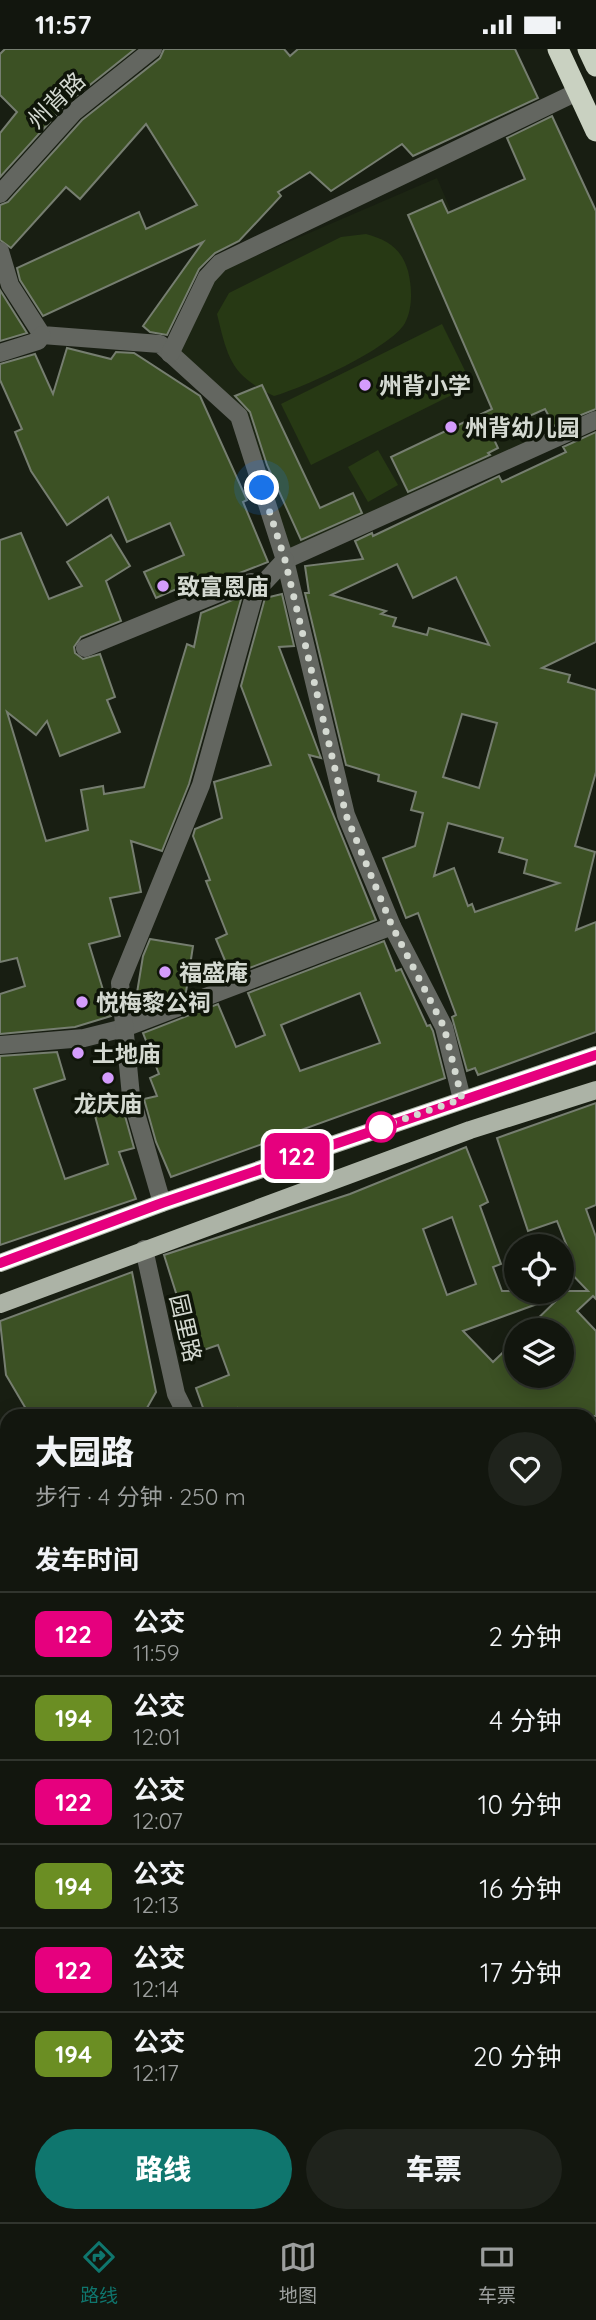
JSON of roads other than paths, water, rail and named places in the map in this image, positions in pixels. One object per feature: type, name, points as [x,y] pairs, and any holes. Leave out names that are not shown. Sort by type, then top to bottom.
[{"type":"highway","points":[[558,49],[596,131]]},
{"type":"highway","points":[[588,49],[596,66]]},
{"type":"main road","points":[[0,1263],[162,1203],[596,1055]]},
{"type":"main road","points":[[0,1304],[470,1130],[596,1090]]},
{"type":"street","name":"州背路","points":[[0,194],[74,112],[153,49]]},
{"type":"street","points":[[170,354],[207,277],[220,263],[578,92]]},
{"type":"street","points":[[0,251],[10,285],[42,335]]},
{"type":"street","points":[[42,335],[160,344],[239,416],[285,560],[346,815],[392,926],[444,1027],[462,1099]]},
{"type":"street","points":[[0,353],[38,341],[42,335]]},
{"type":"street","points":[[162,1203],[131,1095],[120,983],[201,785],[254,592],[285,560],[596,420]]},
{"type":"street","points":[[85,648],[241,584],[251,582],[260,587]]},
{"type":"street","points":[[0,1045],[84,1038],[124,1028],[392,926]]},
{"type":"street","name":"园里路","points":[[144,1249],[176,1394],[184,1409]]},
{"type":"place","name":"州背小学","points":[[365,385]]},
{"type":"place","name":"州背幼儿园","points":[[451,427]]},
{"type":"place","name":"致富恩庙","points":[[163,586]]},
{"type":"place","name":"福盛庵","points":[[165,972]]},
{"type":"place","name":"悦梅黎公祠","points":[[82,1002]]},
{"type":"place","name":"土地庙","points":[[78,1053]]},
{"type":"place","name":"龙庆庙","points":[[108,1078]]}]
